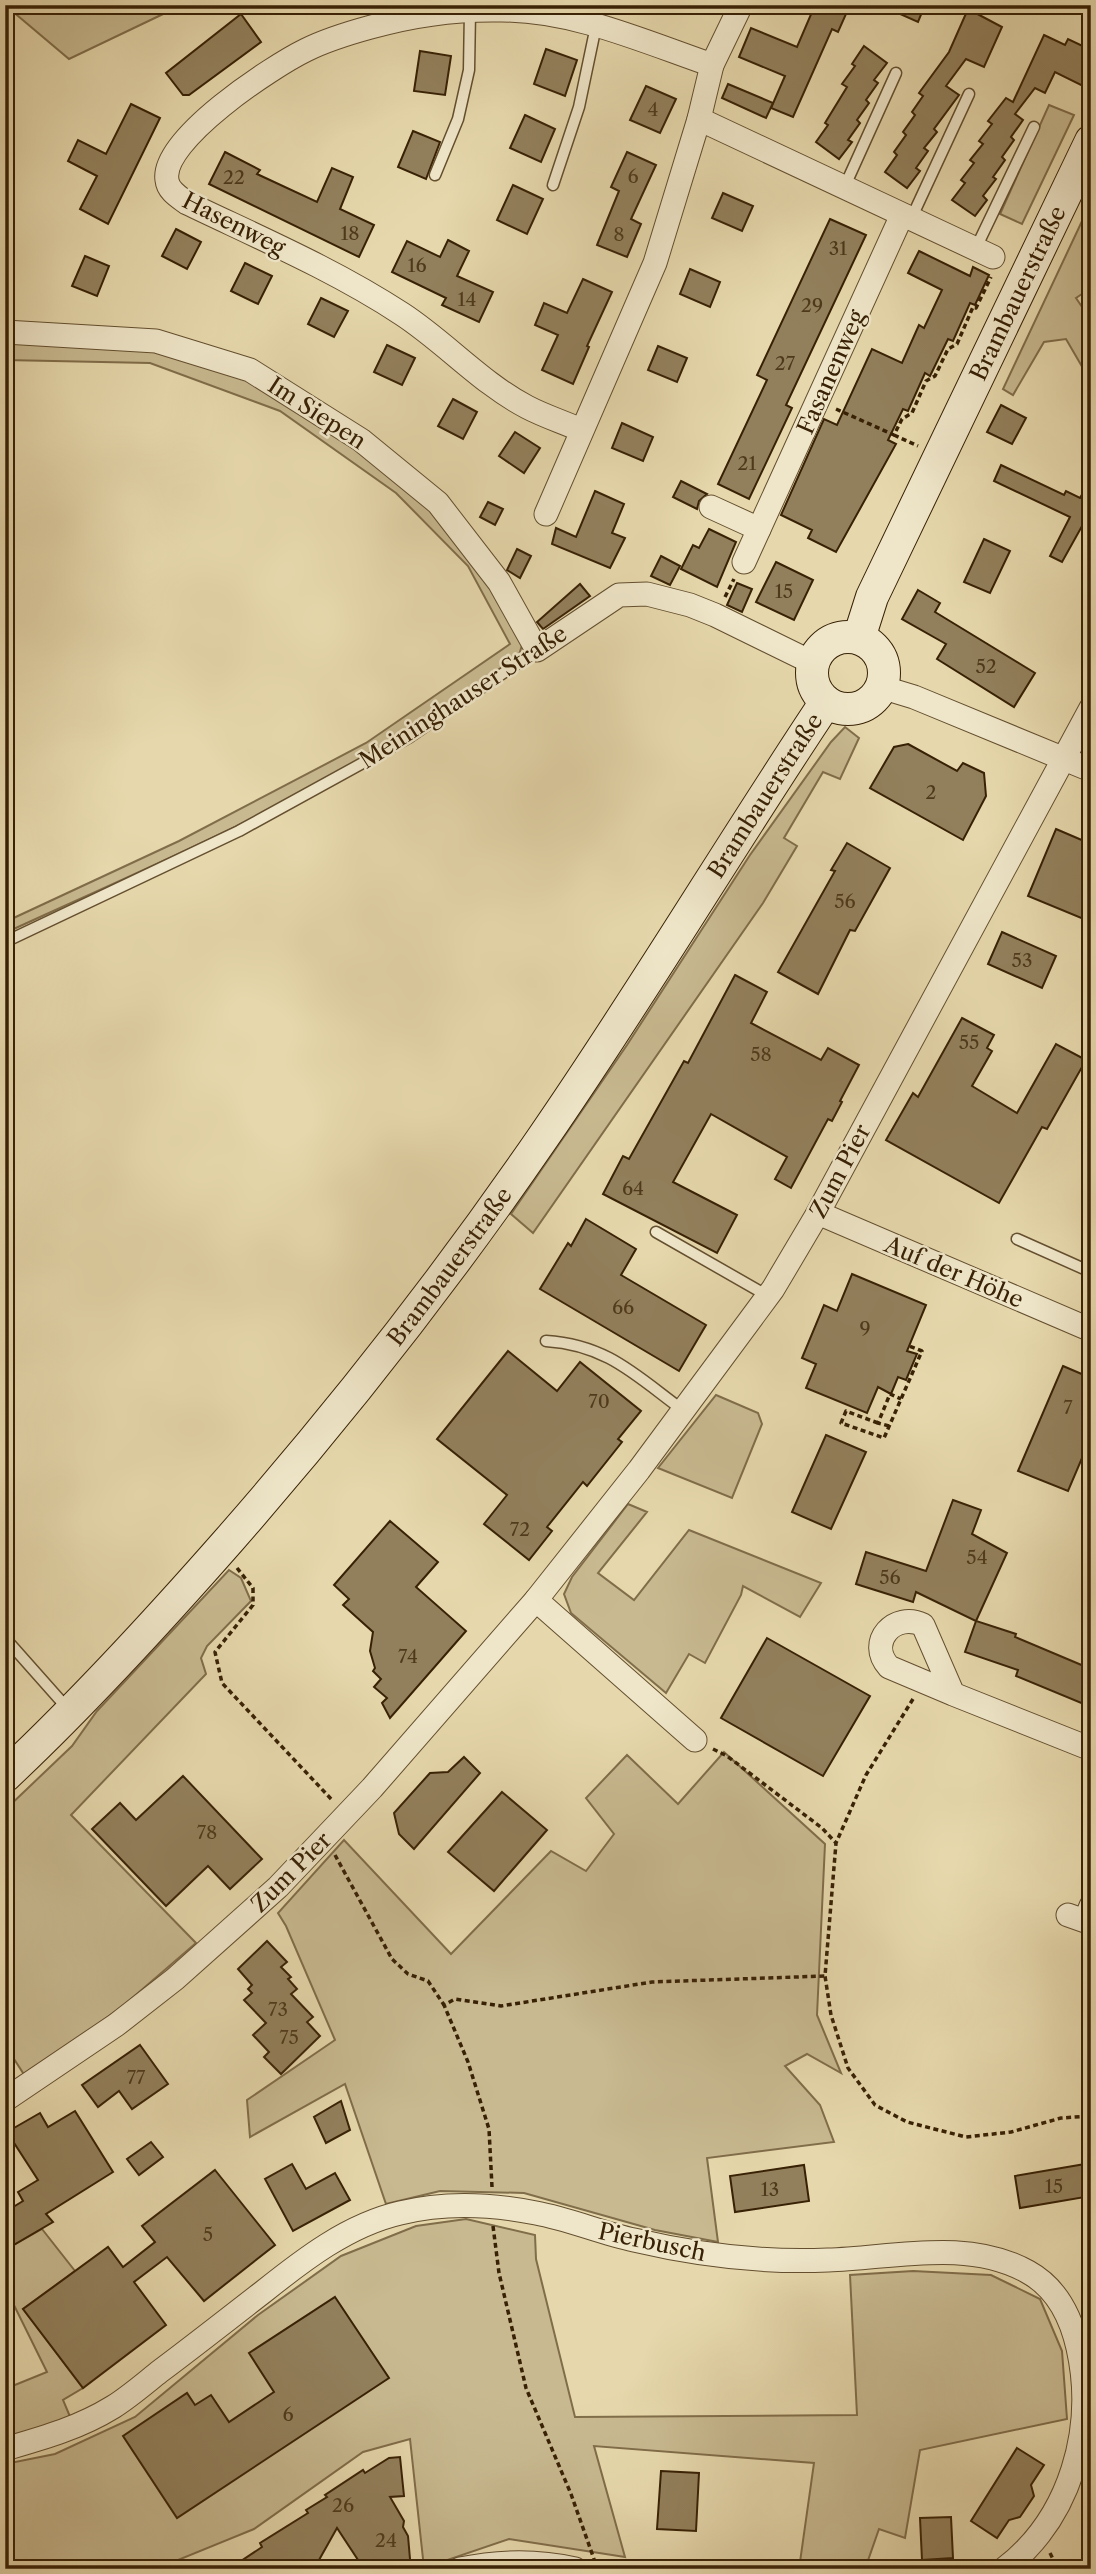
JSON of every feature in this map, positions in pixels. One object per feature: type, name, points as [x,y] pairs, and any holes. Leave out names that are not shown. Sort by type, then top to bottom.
[{"type":"main road","name":"Brambauerstraße","points":[[859,638],[872,597],[1091,141]]},
{"type":"main road","points":[[848,636],[859,638],[875,649],[881,657],[884,677],[881,687],[867,703],[858,708],[846,709],[826,702],[815,689],[811,671],[817,652],[825,644],[848,636]]},
{"type":"main road","name":"Brambauerstraße","points":[[5,1776],[72,1713],[221,1549],[345,1403],[420,1306],[544,1137],[663,958],[749,818],[826,702]]},
{"type":"street","points":[[546,514],[654,263],[699,119],[712,65],[741,5]]},
{"type":"street","name":"Hasenweg","points":[[581,430],[526,406],[487,380],[404,315],[301,257],[187,203],[174,193],[167,182],[167,169],[177,152],[214,111],[256,79],[306,50],[372,27],[429,14],[505,10],[552,15],[596,26],[712,65]]},
{"type":"street","points":[[699,119],[988,258]]},
{"type":"street","name":"Fasanenweg","points":[[744,562],[907,217]]},
{"type":"street","name":"Im Siepen","points":[[5,332],[156,341],[250,370],[361,440],[438,503],[499,582],[537,650]]},
{"type":"street","points":[[711,508],[759,529]]},
{"type":"street","name":"Meininghauser Straße","points":[[537,650],[619,595],[647,594],[690,604],[813,663]]},
{"type":"street","points":[[881,687],[914,697],[1091,770]]},
{"type":"street","name":"Zum Pier","points":[[5,2100],[116,2025],[175,1979],[278,1887],[420,1734],[536,1600],[684,1410],[768,1296],[818,1213],[1091,708]]},
{"type":"street","name":"Auf der Höhe","points":[[818,1213],[1091,1330]]},
{"type":"street","points":[[536,1600],[695,1740]]},
{"type":"street","points":[[953,1694],[923,1625],[914,1621],[895,1625],[882,1639],[879,1647],[882,1659],[890,1667],[921,1681],[953,1694],[1091,1749]]},
{"type":"street","points":[[1068,1915],[1085,1921],[1091,1906]]},
{"type":"street","name":"Pierbusch","points":[[5,2449],[57,2435],[116,2405],[298,2265],[342,2237],[395,2214],[458,2205],[493,2206],[538,2213],[665,2247],[726,2257],[828,2260],[946,2253],[978,2255],[1005,2262],[1030,2273],[1053,2292],[1069,2317],[1082,2367],[1086,2410],[1076,2463],[1059,2504],[1035,2540],[1020,2557],[1004,2569]]},
{"type":"street","points":[[460,2569],[503,2562],[546,2562],[575,2569]]},
{"type":"lane","points":[[435,175],[458,119],[469,70],[470,10]]},
{"type":"lane","points":[[553,185],[579,107],[596,26]]},
{"type":"lane","points":[[844,187],[896,73]]},
{"type":"lane","points":[[907,217],[969,94]]},
{"type":"lane","points":[[988,258],[1034,127]]},
{"type":"lane","name":"Meininghauser Straße","points":[[5,942],[240,831],[410,737],[537,650]]},
{"type":"lane","points":[[656,1232],[768,1296]]},
{"type":"lane","points":[[1017,1240],[1091,1272]]},
{"type":"lane","points":[[546,1341],[575,1343],[600,1352],[684,1410]]},
{"type":"lane","points":[[5,1638],[72,1713]]},
{"type":"path","points":[[818,401],[894,435],[902,419],[912,413],[926,381],[935,376],[948,349],[957,344],[973,307],[976,308],[988,258]]},
{"type":"path","points":[[715,615],[744,562]]},
{"type":"path","points":[[889,1426],[846,1411],[841,1423],[884,1438],[922,1351],[909,1346]]},
{"type":"path","points":[[877,1423],[890,1394],[901,1399]]},
{"type":"path","points":[[221,1549],[253,1588],[253,1605],[215,1652],[222,1683],[346,1815]]},
{"type":"path","points":[[921,1681],[866,1775],[836,1843],[825,1976],[831,2015],[848,2068],[875,2105],[907,2122],[966,2137],[1011,2132],[1061,2118],[1091,2116]]},
{"type":"path","points":[[695,1740],[727,1756],[822,1828],[836,1843]]},
{"type":"path","points":[[322,1841],[335,1855],[392,1959],[408,1974],[428,1981],[444,2005],[468,2062],[489,2129],[499,2273],[526,2388],[584,2528],[596,2569]]},
{"type":"path","points":[[444,2005],[455,1999],[501,2006],[652,1982],[825,1976]]},
{"type":"shaded area","points":[[5,5],[182,5],[69,59]]},
{"type":"shaded area","points":[[1049,105],[1074,115],[1022,224],[1000,214]]},
{"type":"shaded area","points":[[1091,202],[1091,288],[1076,298],[1091,320],[1091,382],[1066,339],[1044,342],[1013,395],[1003,389]]},
{"type":"shaded area","points":[[5,336],[149,346],[251,379],[303,409],[412,489],[466,545],[523,642],[518,658],[401,736],[318,784],[185,851],[5,933],[5,922],[179,841],[366,743],[510,644],[468,566],[396,493],[280,411],[150,363],[5,360]]},
{"type":"shaded area","points":[[845,727],[859,738],[840,779],[823,772],[784,838],[797,846],[763,903],[533,1233],[511,1214],[627,1045],[750,855],[831,742]]},
{"type":"shaded area","points":[[716,1395],[758,1413],[762,1424],[732,1498],[658,1468]]},
{"type":"shaded area","points":[[628,1504],[647,1512],[598,1573],[634,1600],[689,1530],[821,1583],[800,1617],[743,1586],[741,1595],[705,1663],[689,1654],[666,1693],[571,1613],[564,1594],[572,1577]]},
{"type":"shaded area","points":[[229,1570],[241,1578],[251,1601],[207,1646],[201,1658],[206,1674],[71,1815],[196,1943],[123,2006],[25,2076],[5,2045],[5,1810],[72,1746],[97,1711]]},
{"type":"shaded area","points":[[724,1752],[825,1844],[817,2015],[841,2073],[807,2054],[785,2066],[820,2105],[834,2142],[707,2158],[718,2242],[655,2230],[524,2193],[440,2191],[386,2204],[345,2084],[250,2137],[247,2100],[335,2040],[278,1913],[344,1840],[451,1954],[551,1851],[586,1871],[614,1834],[586,1798],[627,1755],[678,1804]]},
{"type":"shaded area","points":[[466,2219],[535,2235],[536,2259],[575,2417],[857,2415],[850,2275],[913,2271],[991,2275],[1040,2299],[1062,2351],[1067,2419],[920,2450],[905,2538],[879,2529],[865,2569],[799,2569],[814,2463],[594,2446],[625,2557],[509,2539],[424,2568],[410,2439],[363,2452],[254,2529],[156,2569],[5,2569],[5,2464],[55,2454],[135,2417],[258,2315],[341,2256],[416,2226]]},
{"type":"shaded area","points":[[42,2229],[75,2271],[23,2309],[83,2388],[63,2400],[71,2419],[5,2441],[5,2389],[47,2372],[5,2287],[5,2250]]},
{"type":"building","points":[[815,5],[850,5],[838,32],[832,29],[793,117],[771,108],[785,76],[739,57],[751,28],[797,47]]},
{"type":"building","points":[[880,5],[925,5],[918,22]]},
{"type":"building","points":[[968,9],[1002,27],[984,67],[966,59],[946,86],[959,95],[934,129],[937,132],[924,148],[928,151],[916,168],[920,171],[907,188],[885,172],[906,135],[903,132],[915,115],[912,112],[923,96],[919,93],[949,52]]},
{"type":"building","points":[[241,14],[261,42],[189,95],[183,95],[166,73]]},
{"type":"building","points":[[1044,35],[1065,45],[1068,39],[1091,50],[1091,71],[1083,86],[1055,72],[1045,93],[1035,88],[1015,114],[1023,120],[1011,137],[1014,140],[1002,157],[1005,160],[993,177],[996,179],[983,196],[987,200],[975,216],[952,200],[965,183],[961,180],[974,163],[970,160],[983,144],[979,141],[992,124],[988,121],[1006,98],[1013,102]]},
{"type":"building","points":[[864,46],[887,63],[874,80],[878,83],[857,120],[860,123],[848,140],[852,142],[839,159],[816,142],[828,125],[825,123],[847,87],[842,84],[855,66],[852,64]]},
{"type":"building","points":[[546,49],[577,60],[565,96],[534,84]]},
{"type":"building","points":[[420,51],[451,56],[445,95],[414,91]]},
{"type":"building","points":[[728,84],[773,103],[766,118],[722,98]]},
{"type":"building","points":[[646,86],[676,99],[660,133],[630,120]]},
{"type":"building","points":[[131,104],[160,118],[108,224],[80,209],[97,176],[68,161],[78,140],[106,154]]},
{"type":"building","points":[[525,115],[555,129],[541,162],[510,148]]},
{"type":"building","points":[[413,131],[440,142],[426,179],[398,167]]},
{"type":"building","points":[[225,152],[260,170],[257,174],[317,202],[332,168],[353,177],[340,209],[374,225],[359,257],[209,184]]},
{"type":"building","points":[[627,152],[656,165],[631,219],[641,224],[627,257],[597,245],[619,191],[611,187]]},
{"type":"building","points":[[513,185],[543,199],[527,234],[497,220]]},
{"type":"building","points":[[723,193],[753,206],[742,231],[712,218]]},
{"type":"building","points":[[830,219],[866,235],[786,405],[792,408],[749,499],[718,484],[767,380],[757,375]]},
{"type":"building","points":[[176,229],[201,242],[187,269],[162,256]]},
{"type":"building","points":[[448,240],[469,251],[457,276],[493,292],[479,322],[442,305],[446,298],[392,272],[407,241],[440,257]]},
{"type":"building","points":[[919,251],[970,276],[973,267],[989,275],[975,305],[970,303],[953,341],[948,339],[930,376],[925,373],[908,411],[903,409],[888,440],[896,444],[836,552],[808,538],[812,530],[781,515],[824,419],[837,425],[872,349],[902,363],[919,325],[924,328],[942,290],[908,273]]},
{"type":"building","points":[[85,256],[109,266],[97,296],[72,286]]},
{"type":"building","points":[[245,263],[272,276],[258,304],[231,291]]},
{"type":"building","points":[[690,269],[720,282],[710,307],[680,294]]},
{"type":"building","points":[[583,279],[612,292],[573,384],[542,370],[558,335],[535,325],[544,303],[567,313]]},
{"type":"building","points":[[321,298],[348,311],[334,337],[308,324]]},
{"type":"building","points":[[387,345],[415,358],[402,385],[374,372]]},
{"type":"building","points":[[658,346],[687,358],[677,382],[648,370]]},
{"type":"building","points":[[453,399],[477,412],[463,439],[438,426]]},
{"type":"building","points":[[1001,405],[1026,418],[1012,444],[987,432]]},
{"type":"building","points":[[622,423],[653,437],[643,461],[612,448]]},
{"type":"building","points":[[515,432],[540,448],[524,473],[499,456]]},
{"type":"building","points":[[1001,465],[1064,495],[1066,491],[1080,498],[1091,479],[1091,510],[1062,562],[1050,556],[1070,517],[994,481]]},
{"type":"building","points":[[681,481],[707,494],[699,501],[697,509],[673,497]]},
{"type":"building","points":[[595,491],[624,504],[612,533],[625,538],[610,568],[552,544],[556,528],[576,537]]},
{"type":"building","points":[[488,502],[503,509],[495,525],[480,517]]},
{"type":"building","points":[[709,529],[736,542],[717,587],[681,569],[693,545],[699,548]]},
{"type":"building","points":[[984,539],[1010,551],[990,593],[964,582]]},
{"type":"building","points":[[517,549],[531,556],[520,578],[507,570]]},
{"type":"building","points":[[661,556],[680,566],[670,585],[651,576]]},
{"type":"building","points":[[776,562],[813,580],[794,620],[756,602]]},
{"type":"building","points":[[737,583],[752,589],[742,612],[727,605]]},
{"type":"building","points":[[580,584],[590,596],[543,629],[537,622]]},
{"type":"building","points":[[918,590],[940,603],[935,612],[1035,673],[1014,707],[937,659],[946,644],[902,619]]},
{"type":"building","points":[[908,744],[957,771],[963,763],[984,773],[986,796],[963,840],[870,788],[894,747]]},
{"type":"building","points":[[1056,829],[1091,844],[1091,922],[1028,896]]},
{"type":"building","points":[[847,843],[890,868],[855,931],[850,930],[818,994],[778,972],[835,871],[831,870]]},
{"type":"building","points":[[1002,932],[1056,956],[1042,988],[988,964]]},
{"type":"building","points":[[735,975],[767,992],[751,1023],[821,1060],[828,1048],[859,1065],[832,1121],[828,1119],[791,1188],[775,1179],[787,1157],[711,1114],[673,1182],[737,1215],[717,1253],[603,1194],[623,1156],[629,1159],[684,1061],[688,1063]]},
{"type":"building","points":[[962,1018],[994,1035],[987,1048],[992,1051],[972,1086],[1017,1113],[1056,1044],[1086,1060],[1047,1129],[1042,1127],[999,1203],[886,1140],[913,1093],[918,1097]]},
{"type":"building","points":[[586,1219],[636,1249],[621,1275],[706,1325],[679,1371],[540,1289],[568,1243],[571,1246]]},
{"type":"building","points":[[852,1274],[926,1305],[907,1351],[917,1354],[906,1380],[898,1377],[891,1394],[878,1387],[867,1413],[806,1388],[816,1364],[802,1358],[824,1305],[837,1311]]},
{"type":"building","points":[[508,1351],[557,1391],[580,1362],[641,1411],[618,1439],[622,1442],[587,1486],[583,1482],[547,1527],[552,1531],[529,1560],[484,1524],[507,1495],[437,1439]]},
{"type":"building","points":[[1063,1366],[1091,1378],[1091,1437],[1068,1491],[1018,1471]]},
{"type":"building","points":[[826,1435],[866,1452],[831,1529],[792,1512]]},
{"type":"building","points":[[953,1500],[981,1510],[972,1534],[1007,1553],[976,1621],[916,1592],[913,1602],[856,1584],[866,1552],[926,1571]]},
{"type":"building","points":[[390,1521],[438,1562],[416,1587],[466,1631],[390,1718],[382,1703],[387,1698],[374,1687],[381,1679],[373,1671],[375,1668],[370,1651],[373,1632],[343,1605],[349,1599],[334,1585]]},
{"type":"building","points":[[976,1621],[1016,1634],[1015,1637],[1091,1669],[1091,1707],[1016,1676],[1018,1670],[965,1652]]},
{"type":"building","points":[[767,1638],[870,1696],[823,1776],[721,1718]]},
{"type":"building","points":[[464,1757],[480,1773],[414,1849],[399,1834],[394,1813],[430,1773],[448,1772]]},
{"type":"building","points":[[183,1776],[262,1859],[230,1889],[208,1866],[166,1906],[92,1829],[120,1803],[136,1820]]},
{"type":"building","points":[[502,1792],[547,1830],[494,1891],[448,1852]]},
{"type":"building","points":[[267,1941],[287,1962],[281,1967],[291,1977],[288,1979],[297,1989],[291,1994],[313,2017],[307,2022],[320,2036],[281,2074],[264,2057],[269,2052],[253,2035],[266,2023],[244,2000],[252,1993],[248,1989],[252,1985],[238,1969]]},
{"type":"building","points":[[140,2045],[168,2084],[132,2109],[119,2091],[98,2107],[82,2085]]},
{"type":"building","points":[[341,2101],[350,2130],[326,2143],[314,2117]]},
{"type":"building","points":[[75,2111],[113,2172],[46,2214],[53,2222],[5,2250],[5,2212],[23,2201],[18,2192],[38,2180],[7,2132],[40,2113],[48,2127]]},
{"type":"building","points":[[151,2142],[163,2157],[139,2175],[127,2159]]},
{"type":"building","points":[[1091,2163],[1091,2196],[1020,2208],[1015,2176]]},
{"type":"building","points":[[292,2164],[306,2189],[335,2173],[350,2200],[293,2231],[265,2179]]},
{"type":"building","points":[[804,2165],[809,2201],[735,2212],[730,2176]]},
{"type":"building","points":[[215,2170],[275,2245],[204,2301],[167,2257],[134,2282],[166,2325],[83,2388],[23,2309],[108,2247],[123,2267],[155,2242],[142,2226]]},
{"type":"building","points":[[335,2297],[389,2378],[177,2518],[123,2436],[187,2393],[195,2405],[211,2395],[229,2422],[274,2392],[249,2353]]},
{"type":"building","points":[[1017,2448],[1044,2465],[1031,2485],[1034,2496],[1020,2517],[1009,2520],[997,2538],[971,2521]]},
{"type":"building","points":[[400,2457],[404,2496],[390,2497],[404,2521],[410,2559],[394,2569],[364,2569],[337,2528],[319,2560],[305,2569],[229,2569],[262,2547],[260,2543],[308,2513],[306,2510],[327,2497],[325,2495],[363,2470],[365,2473],[389,2458]]},
{"type":"building","points":[[661,2471],[699,2473],[696,2531],[657,2529]]},
{"type":"building","points":[[951,2517],[953,2558],[922,2560],[920,2518]]}]
